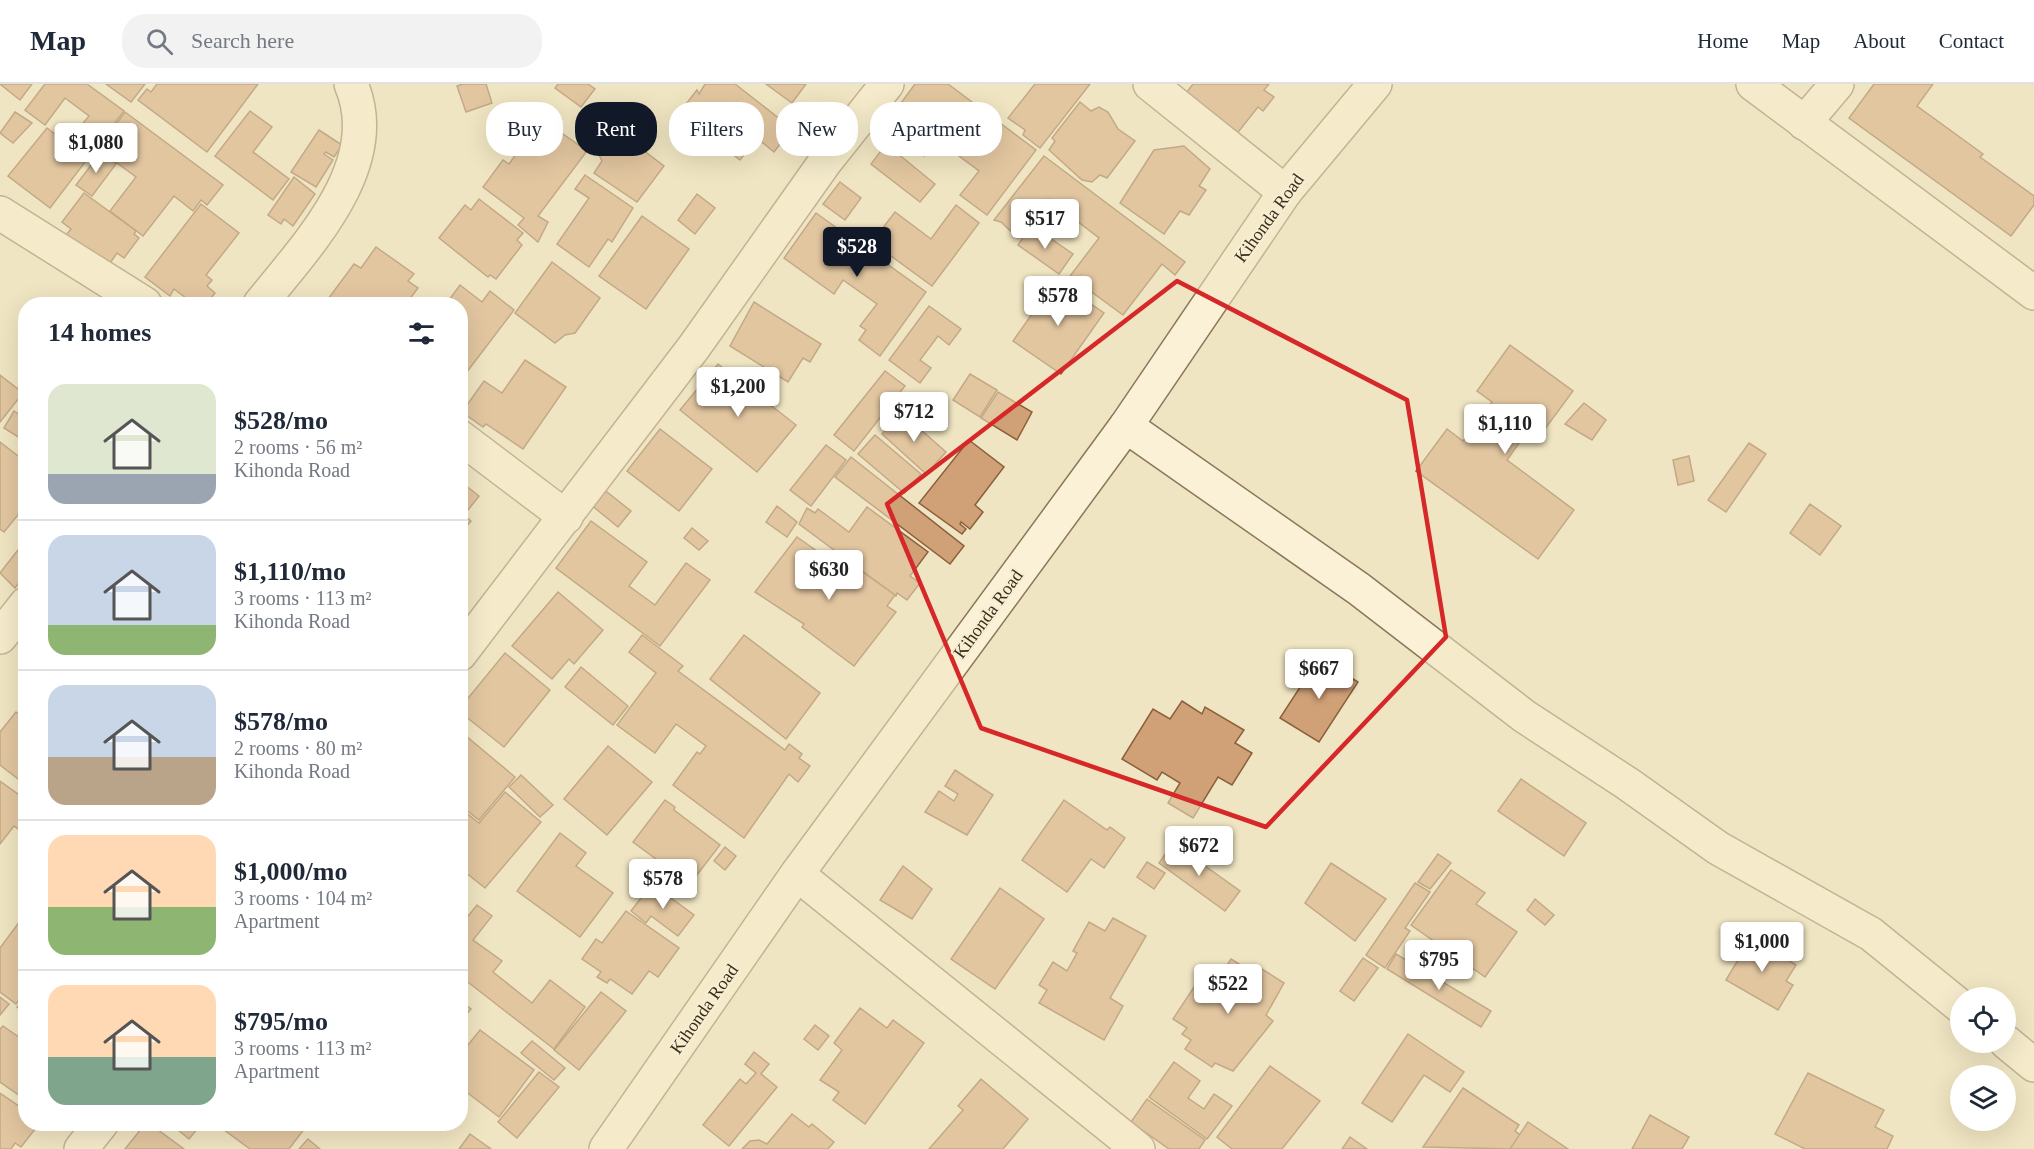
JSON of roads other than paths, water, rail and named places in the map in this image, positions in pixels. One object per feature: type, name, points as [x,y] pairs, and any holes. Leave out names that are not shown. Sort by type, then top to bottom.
[{"type":"street","points":[[266,297],[325,223],[349,175],[359,146],[359,110],[351,84]]},
{"type":"street","points":[[468,644],[694,347],[825,162],[887,84]]},
{"type":"street","points":[[1150,84],[1285,192]]},
{"type":"street","name":"Kihonda Road","points":[[606,1149],[797,874],[1126,426],[1285,192],[1375,84]]},
{"type":"street","points":[[1753,84],[2034,293]]},
{"type":"street","points":[[1804,123],[1837,84]]},
{"type":"street","points":[[0,213],[135,297]]},
{"type":"street","points":[[1126,426],[1359,589],[1524,716],[1628,784],[1718,848],[1870,934],[1950,998]]},
{"type":"street","points":[[468,443],[566,517]]},
{"type":"street","points":[[0,637],[18,614]]},
{"type":"street","points":[[797,874],[1138,1149]]},
{"type":"street","points":[[2016,1050],[2034,1065]]},
{"type":"street","points":[[81,1149],[95,1131]]}]
